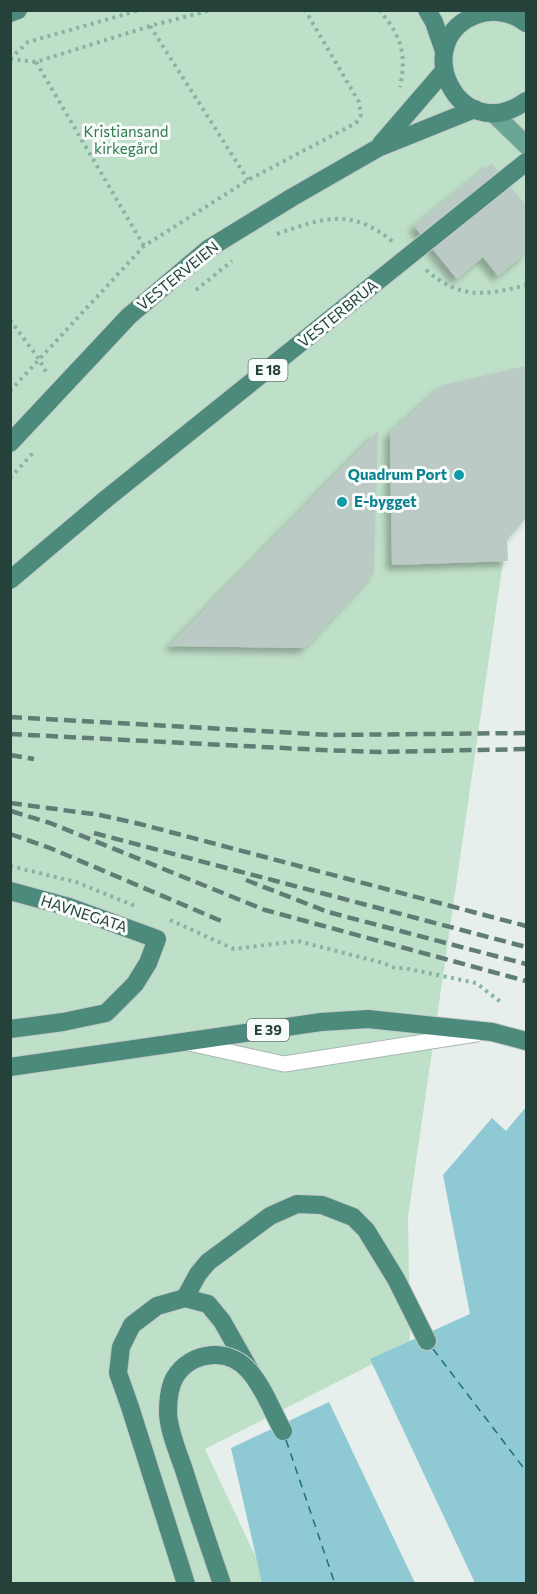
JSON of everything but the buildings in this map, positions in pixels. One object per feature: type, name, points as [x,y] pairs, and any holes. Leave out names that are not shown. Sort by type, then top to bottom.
[{"type":"highway","points":[[10,13],[18,10]]},
{"type":"highway","points":[[427,10],[434,22],[444,51],[444,71],[447,81],[458,98],[475,109],[493,113],[518,107],[526,101]]},
{"type":"highway","points":[[444,51],[448,41],[462,23],[472,17],[493,11],[504,12],[526,22]]},
{"type":"highway","name":"VESTERVEIEN","points":[[378,148],[444,71]]},
{"type":"highway","name":"VESTERVEIEN","points":[[10,443],[129,316],[208,249],[378,148],[475,109]]},
{"type":"highway","name":"VESTERBRUA","points":[[10,580],[115,492],[526,162]]},
{"type":"highway","name":"HAVNEGATA","points":[[10,891],[69,907],[157,939],[148,963],[135,984],[106,1013],[63,1022],[10,1029]]},
{"type":"highway","name":"E 39","points":[[10,1067],[321,1022],[368,1019],[492,1032],[526,1041]]},
{"type":"highway","points":[[185,1298],[198,1274],[208,1262],[270,1216],[297,1204],[322,1205],[352,1217],[366,1230],[396,1279],[426,1341]]},
{"type":"highway","points":[[186,1584],[118,1373],[121,1347],[132,1326],[157,1306],[185,1298],[208,1304],[222,1321],[283,1431],[249,1371],[237,1360],[225,1355],[207,1355],[194,1359],[174,1378],[169,1405],[172,1432],[222,1584]]},
{"type":"main road","points":[[493,113],[526,145]]},
{"type":"lane","points":[[183,1042],[284,1064],[492,1032]]},
{"type":"path","points":[[10,59],[28,42],[140,10]]},
{"type":"path","points":[[10,59],[36,62],[150,26],[211,10]]},
{"type":"path","points":[[10,391],[144,246],[248,180],[356,123],[361,115],[359,102],[305,10]]},
{"type":"path","points":[[150,26],[248,180]]},
{"type":"path","points":[[36,62],[144,246]]},
{"type":"path","points":[[276,234],[309,222],[339,218],[354,221],[381,232],[398,247]]},
{"type":"path","points":[[188,296],[234,260]]},
{"type":"path","points":[[424,268],[446,285],[465,293],[489,292],[526,285]]},
{"type":"path","points":[[10,320],[46,372]]},
{"type":"path","points":[[10,478],[40,445]]},
{"type":"path","points":[[10,866],[76,882],[142,909]]},
{"type":"path","points":[[163,917],[234,949],[298,941],[395,968],[476,983],[502,1003]]},
{"type":"green space","name":"Kristiansand kirkegård","points":[[10,11],[526,11],[526,403],[408,1217],[410,1345],[205,1449],[268,1583],[11,1583]]},
{"type":"water","points":[[526,1107],[526,1583],[475,1583],[370,1359],[470,1314],[443,1175],[492,1118],[506,1131]]},
{"type":"water","points":[[329,1402],[415,1583],[262,1583],[231,1448]]},
{"type":"ferry route","points":[[433,1349],[526,1471]]},
{"type":"ferry route","points":[[286,1440],[335,1584]]},
{"type":"railway","points":[[10,717],[331,735],[526,733]]},
{"type":"railway","points":[[10,734],[380,752],[526,749]]},
{"type":"railway","points":[[10,755],[34,759]]},
{"type":"railway","points":[[10,803],[100,815],[140,824],[526,926]]},
{"type":"railway","points":[[11,811],[50,823],[265,910],[526,981]]},
{"type":"railway","points":[[94,833],[526,947]]},
{"type":"railway","points":[[10,834],[50,848],[226,923]]},
{"type":"railway","points":[[246,880],[328,912],[526,964]]},
{"type":"place","name":"Quadrum Port","points":[[459,475]]},
{"type":"place","name":"E-bygget","points":[[342,502]]}]
